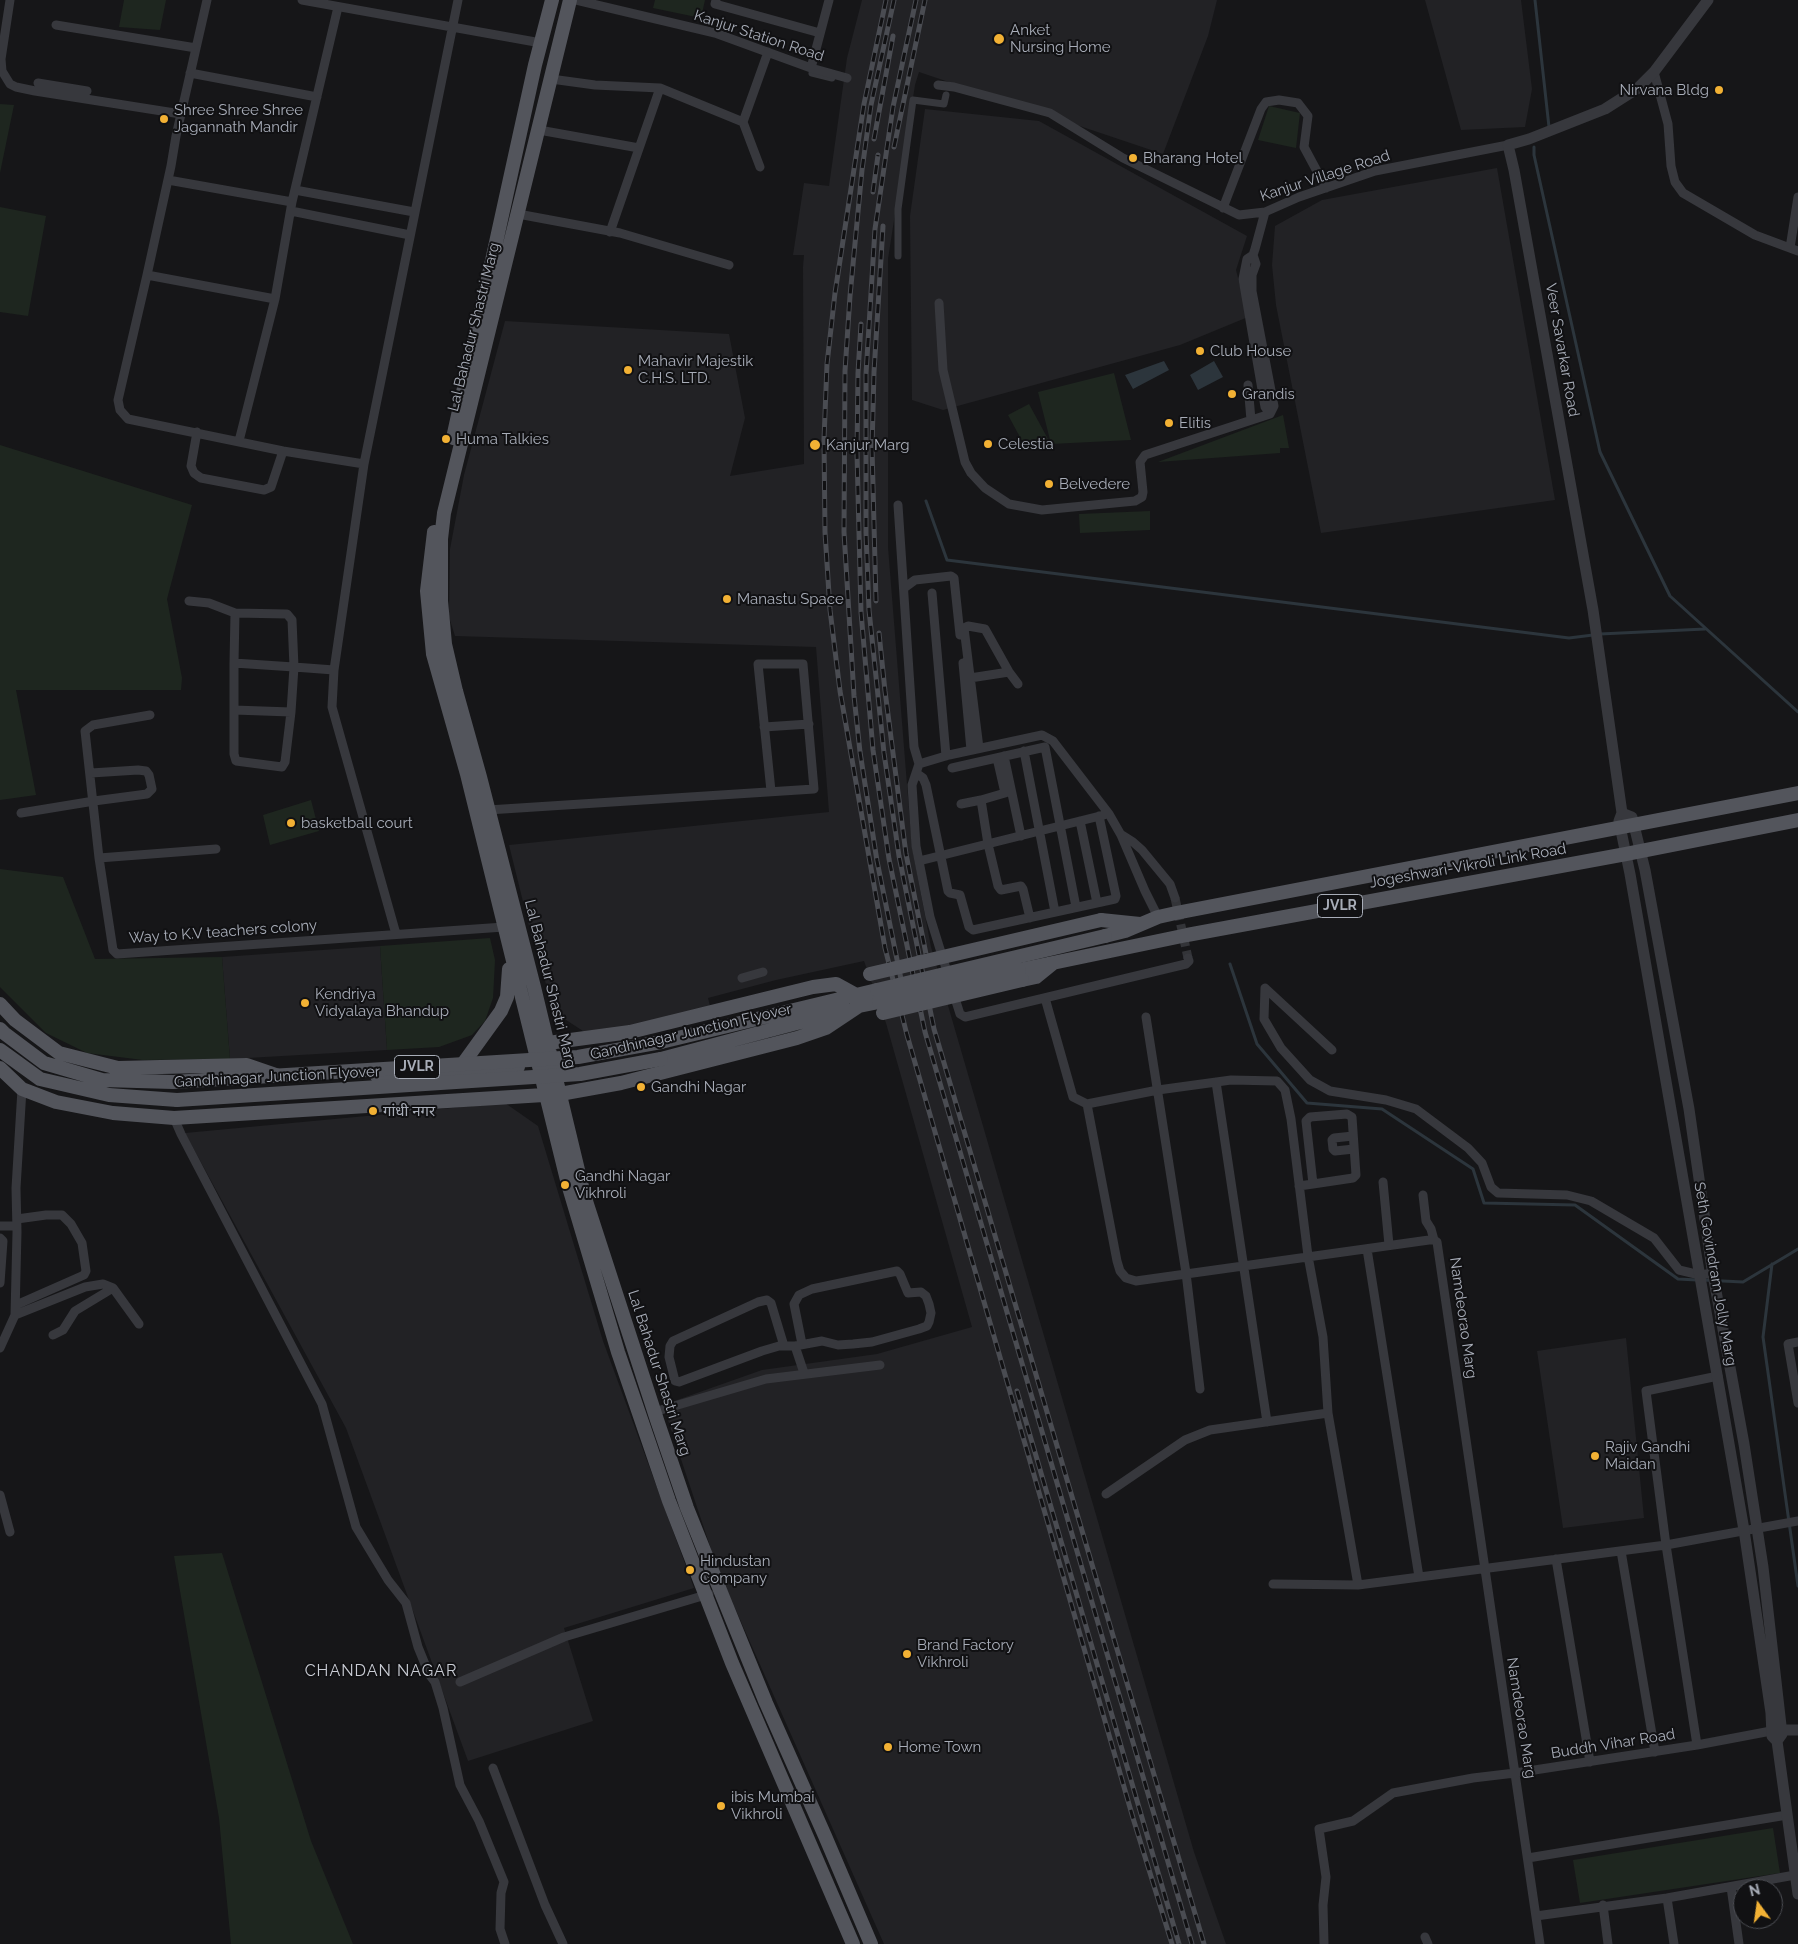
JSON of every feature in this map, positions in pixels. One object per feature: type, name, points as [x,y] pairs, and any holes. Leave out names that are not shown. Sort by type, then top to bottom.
[{"type":"main road","name":"Lal Bahadur Shastri Marg","points":[[552,0],[540,43],[447,466],[432,539],[426,591],[433,654],[467,774],[510,956],[546,1095],[564,1138]]},
{"type":"main road","name":"Lal Bahadur Shastri Marg","points":[[570,0],[444,513],[441,539],[441,601],[445,644],[548,1043],[560,1094],[564,1138],[626,1378],[669,1501],[794,1765],[871,1944]]},
{"type":"main road","name":"Jogeshwari-Vikroli Link Road","points":[[1143,924],[1158,917],[1625,821],[1798,793]]},
{"type":"main road","name":"Jogeshwari-Vikroli Link Road","points":[[880,1002],[1020,975],[1055,962],[1187,934],[1626,854],[1798,820]]},
{"type":"main road","points":[[2,1072],[22,1089],[56,1102],[113,1113],[174,1118],[560,1094],[621,1084],[797,1038],[826,1028],[858,1001],[870,974],[1101,920],[1143,924]]},
{"type":"main road","name":"JVLR","points":[[858,1001],[880,1002],[1143,924]]},
{"type":"main road","points":[[457,1073],[501,1011],[507,997],[510,956]]},
{"type":"main road","points":[[2,1007],[15,1020],[59,1053],[118,1068],[247,1064],[289,1080],[457,1073],[517,1067],[548,1043],[630,1032],[813,987],[836,984],[858,1001],[880,1002]]},
{"type":"main road","name":"Gandhinagar Junction Flyover","points":[[0,1029],[44,1063],[102,1080],[173,1082],[578,1057],[661,1042],[858,1001]]},
{"type":"main road","name":"Gandhinagar Junction Flyover","points":[[0,1050],[40,1079],[109,1095],[177,1100],[580,1074],[661,1059],[858,1001]]},
{"type":"main road","name":"Lal Bahadur Shastri Marg","points":[[578,1196],[686,1508],[713,1592],[732,1663],[853,1944]]},
{"type":"main road","points":[[778,1771],[794,1765]]},
{"type":"street","points":[[10,0],[1,59],[2,71],[6,79],[16,87],[52,89],[181,114]]},
{"type":"street","points":[[207,0],[118,400],[120,410],[128,419],[283,451],[364,464]]},
{"type":"street","points":[[302,0],[540,43]]},
{"type":"street","points":[[396,934],[332,707],[334,670],[364,464],[458,0]]},
{"type":"street","name":"Kanjur Station Road","points":[[576,0],[715,34],[768,52],[812,71],[846,79]]},
{"type":"street","points":[[716,0],[715,4],[820,33]]},
{"type":"street","points":[[812,71],[829,0]]},
{"type":"street","points":[[1508,148],[1605,108],[1638,88],[1654,72],[1692,24],[1708,0]]},
{"type":"street","points":[[239,441],[275,299],[295,190],[338,7]]},
{"type":"street","points":[[56,25],[196,48]]},
{"type":"street","points":[[760,167],[743,122],[768,52]]},
{"type":"street","points":[[1654,72],[1668,124],[1671,166],[1675,182],[1683,193],[1755,236],[1794,250],[1798,197]]},
{"type":"street","points":[[190,73],[317,97]]},
{"type":"street","points":[[551,79],[595,85],[660,88],[743,122]]},
{"type":"street","points":[[38,83],[52,89]]},
{"type":"street","name":"Kanjur Village Road","points":[[938,85],[954,87],[1050,114],[1123,158],[1239,215],[1265,212],[1375,171],[1508,148]]},
{"type":"street","points":[[610,232],[660,88]]},
{"type":"street","points":[[76,93],[87,91]]},
{"type":"street","points":[[898,256],[898,208],[912,100],[944,104],[946,95]]},
{"type":"street","points":[[1223,208],[1261,109],[1266,102],[1279,100],[1298,103],[1308,116],[1304,146],[1326,188]]},
{"type":"street","points":[[539,130],[639,148]]},
{"type":"street","name":"Veer Savarkar Road","points":[[1508,148],[1513,166],[1593,610],[1625,821]]},
{"type":"street","points":[[168,180],[410,234]]},
{"type":"street","points":[[295,190],[414,212]]},
{"type":"street","points":[[939,303],[943,370],[965,462],[971,473],[984,488],[1009,504],[1042,510],[1134,501],[1142,497],[1144,492],[1140,462],[1145,455],[1270,414],[1274,406],[1243,279],[1248,259],[1253,255],[1265,212]]},
{"type":"street","points":[[518,214],[610,232],[729,265]]},
{"type":"street","points":[[147,275],[275,299]]},
{"type":"street","points":[[1248,385],[1251,420]]},
{"type":"street","points":[[197,432],[191,466],[194,473],[201,478],[264,490],[271,487],[283,451]]},
{"type":"street","points":[[898,505],[914,747],[919,764],[912,785],[916,846],[930,917],[960,1014],[965,1017],[1186,964],[1189,961],[1188,958]]},
{"type":"street","points":[[904,588],[915,580],[951,576],[954,578],[975,749]]},
{"type":"street","points":[[932,593],[946,756]]},
{"type":"street","points":[[189,601],[209,603],[235,613],[287,614],[292,620],[294,667],[291,712],[285,762],[282,767],[236,761],[234,754],[235,613]]},
{"type":"street","points":[[975,749],[964,628],[968,626],[985,629],[1009,672],[1018,684]]},
{"type":"street","points":[[234,663],[334,670]]},
{"type":"street","points":[[488,810],[770,792],[814,789],[803,664],[758,664],[770,792]]},
{"type":"street","points":[[970,678],[1009,672]]},
{"type":"street","points":[[234,710],[291,712]]},
{"type":"street","name":"Way to K.V teachers colony","points":[[150,715],[93,725],[85,731],[99,858],[113,950],[117,954],[504,927]]},
{"type":"street","points":[[764,727],[809,724]]},
{"type":"street","points":[[919,764],[975,749],[1042,735],[1054,741],[1109,814],[1122,835],[1158,917]]},
{"type":"street","points":[[952,768],[1045,747],[1076,908]]},
{"type":"street","points":[[1024,751],[1055,912]]},
{"type":"street","points":[[1001,757],[1008,792],[1021,836]]},
{"type":"street","points":[[21,813],[94,800],[147,794],[152,789],[149,775],[146,771],[90,773]]},
{"type":"street","points":[[916,773],[923,778],[926,785],[948,891],[960,895],[969,927],[973,930],[1115,899],[1116,896],[1099,816]]},
{"type":"street","points":[[961,804],[1008,792]]},
{"type":"street","points":[[981,800],[988,844],[998,886],[1001,890],[1020,886],[1024,889],[1030,918]]},
{"type":"street","points":[[919,861],[1109,814]]},
{"type":"street","points":[[1080,821],[1097,903]]},
{"type":"street","points":[[1625,821],[1640,851],[1652,905],[1689,1109],[1713,1275],[1757,1528],[1763,1567],[1776,1734],[1798,1894]]},
{"type":"street","name":"Seth Govindram Jolly Marg","points":[[1625,821],[1626,854],[1701,1276],[1744,1530],[1771,1713],[1776,1734]]},
{"type":"street","points":[[1122,835],[1142,850],[1170,884],[1175,898]]},
{"type":"street","points":[[99,858],[216,849]]},
{"type":"street","points":[[742,978],[763,972]]},
{"type":"street","points":[[1332,1050],[1265,988],[1264,1019],[1281,1048],[1310,1080],[1330,1091],[1386,1100],[1416,1110],[1468,1148],[1482,1163],[1491,1187],[1498,1193],[1567,1195],[1591,1201],[1654,1238],[1679,1270],[1701,1276],[1713,1275]]},
{"type":"street","points":[[1045,998],[1073,1097],[1087,1104],[1158,1090],[1231,1080],[1277,1081],[1285,1090],[1308,1256],[1323,1337],[1328,1413],[1358,1585]]},
{"type":"street","points":[[1146,1017],[1186,1273],[1200,1389]]},
{"type":"street","points":[[1216,1082],[1267,1422]]},
{"type":"street","points":[[0,1348],[15,1315],[16,1305],[16,1188],[22,1089]]},
{"type":"street","points":[[1087,1104],[1120,1271],[1126,1278],[1136,1281],[1434,1240]]},
{"type":"street","points":[[1299,1186],[1313,1184],[1353,1178],[1356,1175],[1352,1117],[1347,1114],[1310,1117],[1306,1121],[1313,1184]]},
{"type":"street","points":[[174,1118],[185,1143],[322,1404],[356,1527],[388,1580],[406,1603],[418,1647],[429,1674],[435,1682],[443,1708],[460,1785],[479,1821],[504,1882],[501,1893],[500,1929],[506,1944]]},
{"type":"street","points":[[1353,1136],[1334,1138],[1332,1140],[1335,1151],[1354,1150]]},
{"type":"street","points":[[1383,1182],[1390,1245]]},
{"type":"street","name":"Namdeorao Marg","points":[[1423,1195],[1426,1221],[1439,1247],[1540,1944]]},
{"type":"street","points":[[0,1226],[46,1215],[62,1215],[71,1224],[82,1243],[86,1271],[84,1275],[16,1305]]},
{"type":"street","points":[[0,1238],[3,1241],[0,1283]]},
{"type":"street","points":[[1366,1248],[1419,1577]]},
{"type":"street","points":[[784,1346],[771,1302],[767,1300],[758,1302],[673,1341],[668,1352],[675,1381],[680,1382],[762,1351],[784,1346],[798,1345],[822,1341],[838,1345],[872,1342],[926,1326],[931,1313],[930,1304],[926,1296],[921,1292],[908,1293],[897,1271],[812,1288],[799,1295],[794,1304],[798,1345],[804,1373]]},
{"type":"street","points":[[15,1315],[85,1287],[102,1284],[113,1288],[139,1324]]},
{"type":"street","points":[[53,1335],[63,1330],[75,1311],[113,1288]]},
{"type":"street","points":[[1704,1299],[1717,1297]]},
{"type":"street","points":[[1798,1342],[1788,1344],[1798,1404]]},
{"type":"street","points":[[654,1412],[766,1379],[880,1365]]},
{"type":"street","points":[[1697,1745],[1666,1545],[1646,1390],[1718,1376]]},
{"type":"street","points":[[1106,1494],[1185,1440],[1210,1430],[1328,1413]]},
{"type":"street","points":[[0,1494],[10,1532]]},
{"type":"street","points":[[1273,1584],[1358,1585],[1666,1545],[1798,1521]]},
{"type":"street","points":[[1621,1551],[1655,1752]]},
{"type":"street","points":[[1556,1559],[1590,1762]]},
{"type":"street","points":[[460,1682],[564,1637],[713,1592]]},
{"type":"street","points":[[1776,1734],[1798,1730]]},
{"type":"street","name":"Buddh Vihar Road","points":[[1324,1943],[1323,1905],[1326,1877],[1319,1829],[1353,1821],[1393,1793],[1473,1778],[1515,1774],[1776,1734]]},
{"type":"street","points":[[494,1768],[545,1905],[563,1944]]},
{"type":"street","points":[[1528,1858],[1787,1815]]},
{"type":"street","points":[[1536,1916],[1667,1898],[1795,1875]]},
{"type":"street","points":[[1731,1887],[1739,1944]]},
{"type":"street","points":[[1667,1898],[1674,1944]]},
{"type":"street","points":[[1603,1906],[1608,1944]]},
{"type":"shaded area","points":[[124,0],[166,0],[160,30],[119,27]]},
{"type":"shaded area","points":[[655,0],[705,0],[701,18],[653,8]]},
{"type":"shaded area","points":[[862,0],[1217,0],[1208,36],[1163,154],[919,72],[915,85],[888,259],[888,547],[912,847],[931,947],[1194,1852],[1226,1944],[884,1944],[718,1570],[663,1405],[762,1370],[877,1354],[972,1327],[886,1023],[864,961],[776,980],[708,998],[710,1006],[615,1030],[583,1031],[560,1016],[552,1004],[531,934],[509,845],[829,812],[816,647],[455,636],[449,617],[450,549],[464,475],[505,321],[729,334],[745,418],[730,476],[804,464],[804,255],[793,255],[804,183],[829,186],[847,58]]},
{"type":"shaded area","points":[[1425,0],[1521,0],[1532,89],[1525,127],[1461,130]]},
{"type":"shaded area","points":[[0,104],[14,105],[0,173]]},
{"type":"shaded area","points":[[1269,106],[1300,113],[1296,148],[1258,140]]},
{"type":"shaded area","points":[[925,109],[1039,121],[1247,236],[1236,270],[1248,317],[1180,345],[943,410],[912,400],[910,216]]},
{"type":"shaded area","points":[[1497,168],[1555,500],[1321,533],[1276,305],[1272,265],[1275,226],[1322,200]]},
{"type":"shaded area","points":[[0,207],[46,216],[28,316],[0,312]]},
{"type":"shaded area","points":[[1164,361],[1169,370],[1133,389],[1125,375]]},
{"type":"shaded area","points":[[1214,361],[1223,377],[1198,390],[1190,375]]},
{"type":"shaded area","points":[[1114,373],[1131,440],[1051,444],[1038,392]]},
{"type":"shaded area","points":[[1029,404],[1048,439],[1027,450],[1008,415]]},
{"type":"shaded area","points":[[1283,415],[1289,448],[1280,448],[1280,453],[1158,462]]},
{"type":"shaded area","points":[[0,445],[192,505],[167,599],[182,678],[181,690],[16,690],[36,795],[0,800]]},
{"type":"shaded area","points":[[1150,511],[1150,530],[1080,533],[1079,514]]},
{"type":"shaded area","name":"basketball court","points":[[311,800],[319,831],[270,845],[263,815]]},
{"type":"shaded area","points":[[0,869],[63,877],[95,959],[222,957],[230,1059],[143,1060],[87,1053],[46,1033],[0,987]]},
{"type":"shaded area","points":[[490,938],[495,960],[493,998],[485,1021],[472,1035],[439,1047],[387,1050],[380,946]]},
{"type":"shaded area","name":"Kendriya Vidyalaya Bhandup","points":[[380,946],[387,1050],[230,1059],[222,957]]},
{"type":"shaded area","points":[[505,1103],[538,1126],[603,1341],[694,1588],[564,1628],[593,1721],[468,1761],[346,1428],[185,1133]]},
{"type":"shaded area","name":"Rajiv Gandhi Maidan","points":[[1626,1338],[1644,1518],[1563,1528],[1537,1351]]},
{"type":"shaded area","points":[[222,1553],[311,1841],[353,1944],[231,1944],[219,1818],[174,1556]]},
{"type":"shaded area","points":[[1773,1828],[1780,1873],[1580,1903],[1573,1860]]},
{"type":"waterway","points":[[1535,0],[1549,127]]},
{"type":"waterway","points":[[1534,147],[1534,155],[1600,452],[1670,596],[1798,712]]},
{"type":"waterway","points":[[926,501],[947,560],[1569,638],[1593,635]]},
{"type":"waterway","points":[[1600,634],[1705,629]]},
{"type":"waterway","points":[[1230,964],[1257,1044],[1307,1103],[1382,1109],[1473,1169],[1484,1203],[1575,1205],[1678,1279],[1697,1280]]},
{"type":"waterway","points":[[1703,1280],[1743,1282],[1798,1249]]},
{"type":"waterway","points":[[1772,1264],[1763,1337],[1798,1586]]},
{"type":"tunnel","points":[[1175,898],[1188,958]]},
{"type":"railway","points":[[886,0],[864,104],[835,293],[827,364],[824,439],[825,532],[830,610],[840,691],[885,948],[907,1035],[1133,1818],[1172,1944]]},
{"type":"railway","points":[[894,0],[871,105],[862,170],[850,296],[845,371],[844,532],[854,696],[860,752],[877,861],[903,989]]},
{"type":"railway","points":[[916,0],[893,107],[875,229],[866,374],[866,533],[869,610],[884,753],[899,856],[934,1029],[1204,1944]]},
{"type":"railway","points":[[894,147],[925,0]]},
{"type":"railway","points":[[874,139],[893,36]]},
{"type":"railway","points":[[873,192],[878,155]]},
{"type":"railway","points":[[876,601],[872,448],[874,372],[883,226]]},
{"type":"railway","points":[[861,324],[857,453],[861,612],[873,750],[889,859],[925,1032],[1192,1944]]},
{"type":"railway","points":[[879,633],[906,854],[926,954]]},
{"type":"railway","points":[[1017,1391],[1179,1944]]},
{"type":"place","name":"Anket Nursing Home","points":[[999,39]]},
{"type":"place","name":"Nirvana Bldg","points":[[1719,90]]},
{"type":"place","name":"Shree Shree Shree Jagannath Mandir","points":[[164,119]]},
{"type":"place","name":"Bharang Hotel","points":[[1133,158]]},
{"type":"place","name":"Club House","points":[[1200,351]]},
{"type":"place","name":"Mahavir Majestik C.H.S. LTD.","points":[[628,370]]},
{"type":"place","name":"Grandis","points":[[1232,394]]},
{"type":"place","name":"Elitis","points":[[1169,423]]},
{"type":"place","name":"Huma Talkies","points":[[446,439]]},
{"type":"place","name":"Celestia","points":[[988,444]]},
{"type":"place","name":"Kanjur Marg","points":[[815,445]]},
{"type":"place","name":"Belvedere","points":[[1049,484]]},
{"type":"place","name":"Manastu Space","points":[[727,599]]},
{"type":"place","name":"basketball court","points":[[291,823]]},
{"type":"place","name":"Kendriya Vidyalaya Bhandup","points":[[305,1003]]},
{"type":"place","name":"Gandhi Nagar","points":[[641,1087]]},
{"type":"place","name":"गांधी नगर","points":[[373,1111]]},
{"type":"place","name":"Gandhi Nagar Vikhroli","points":[[565,1185]]},
{"type":"place","name":"Rajiv Gandhi Maidan","points":[[1595,1456]]},
{"type":"place","name":"Hindustan Company","points":[[690,1570]]},
{"type":"place","name":"Brand Factory Vikhroli","points":[[907,1654]]},
{"type":"place","name":"Home Town","points":[[888,1747]]},
{"type":"place","name":"ibis Mumbai Vikhroli","points":[[721,1806]]},
{"type":"district","name":"CHANDAN NAGAR","points":[[381,1671]]}]
